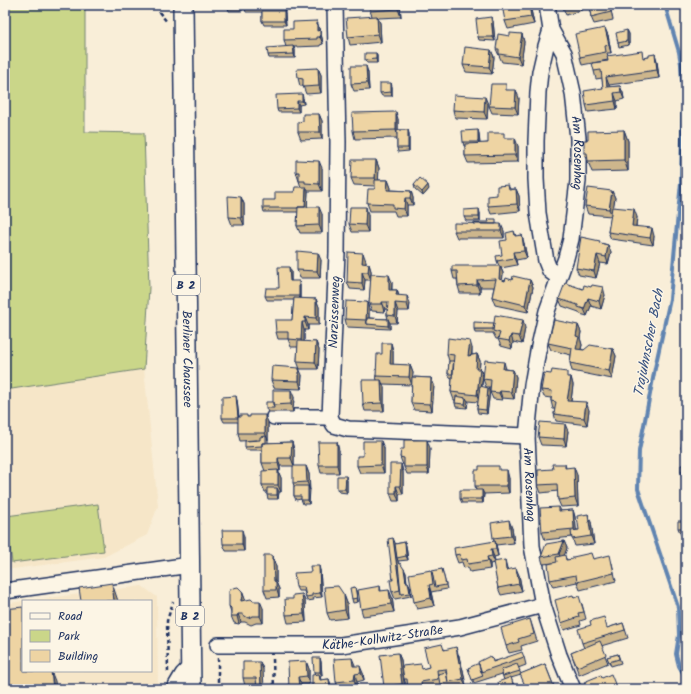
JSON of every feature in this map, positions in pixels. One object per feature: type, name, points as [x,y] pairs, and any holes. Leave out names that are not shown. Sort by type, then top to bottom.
[{"type":"main road","name":"Berliner Chaussee","points":[[183,5],[191,689]]},
{"type":"street","name":"Narzissenweg","points":[[330,417],[337,253],[338,158],[335,5]]},
{"type":"street","name":"Am Rosenhag","points":[[547,5],[551,30],[564,53],[569,71],[576,112],[579,158],[578,181],[571,239],[547,312],[538,351],[527,436],[532,546],[543,605],[559,655],[573,689]]},
{"type":"street","name":"Am Rosenhag","points":[[551,30],[540,72],[536,141],[536,179],[538,213],[546,260],[550,270],[558,277]]},
{"type":"street","points":[[274,417],[330,417],[334,425],[348,429],[527,436]]},
{"type":"street","points":[[5,591],[190,565]]},
{"type":"street","name":"Käthe-Kollwitz-Straße","points":[[218,645],[341,645],[460,627],[543,605]]},
{"type":"street","points":[[174,689],[183,674],[191,666]]},
{"type":"path","points":[[159,5],[159,12]]},
{"type":"path","points":[[273,644],[274,689]]},
{"type":"path","points":[[218,645],[218,689]]},
{"type":"shaded area","points":[[144,369],[158,506],[147,535],[104,557],[5,570],[5,390]]},
{"type":"shaded area","points":[[142,586],[157,597],[158,689],[5,689],[5,604],[22,601],[22,672],[152,672],[152,600],[34,600]]},
{"type":"green space","points":[[5,5],[85,5],[85,132],[144,133],[149,288],[144,369],[5,390]]},
{"type":"green space","points":[[98,504],[104,551],[12,563],[6,516]]},
{"type":"building","points":[[228,5],[240,5],[240,7],[228,8]]},
{"type":"building","points":[[245,5],[284,5],[284,8],[245,9]]},
{"type":"building","points":[[370,5],[398,5],[398,9],[370,11]]},
{"type":"building","points":[[502,5],[529,5],[531,17],[505,21]]},
{"type":"building","points":[[589,5],[609,5],[611,12],[591,17]]},
{"type":"building","points":[[262,11],[284,11],[284,21],[262,21]]},
{"type":"building","points":[[377,16],[378,34],[348,37],[346,18]]},
{"type":"building","points":[[491,17],[493,37],[478,37],[476,19]]},
{"type":"building","points":[[317,21],[317,31],[320,30],[320,37],[317,37],[317,39],[284,40],[284,29],[293,29],[293,22]]},
{"type":"building","points":[[605,28],[609,45],[605,46],[606,52],[580,57],[575,34]]},
{"type":"building","points":[[627,30],[627,41],[618,43],[616,33]]},
{"type":"building","points":[[510,33],[522,34],[518,57],[499,54],[499,49],[496,49],[498,34],[510,36]]},
{"type":"building","points":[[293,46],[294,54],[268,55],[267,48]]},
{"type":"building","points":[[465,47],[491,50],[489,67],[463,65]]},
{"type":"building","points":[[642,51],[643,58],[655,54],[657,70],[606,77],[607,87],[620,86],[621,92],[614,93],[615,101],[586,105],[584,91],[603,88],[601,70],[594,71],[592,63],[608,61],[607,56]]},
{"type":"building","points":[[365,53],[376,53],[376,59],[365,60]]},
{"type":"building","points":[[351,66],[366,66],[367,83],[351,84]]},
{"type":"building","points":[[318,68],[319,86],[303,87],[303,79],[298,78],[297,69]]},
{"type":"building","points":[[380,83],[391,83],[391,92],[380,93]]},
{"type":"building","points":[[491,84],[506,84],[506,90],[516,90],[515,107],[489,106]]},
{"type":"building","points":[[302,94],[302,101],[297,101],[297,108],[277,109],[276,95]]},
{"type":"building","points":[[454,95],[485,97],[484,112],[453,110]]},
{"type":"building","points":[[396,112],[396,130],[353,131],[352,113]]},
{"type":"building","points":[[303,114],[319,114],[320,132],[298,132],[298,122],[303,121]]},
{"type":"building","points":[[397,130],[408,130],[408,148],[397,148]]},
{"type":"building","points":[[478,130],[478,142],[463,142],[462,131]]},
{"type":"building","points":[[624,130],[624,160],[588,161],[587,153],[584,153],[584,140],[588,140],[588,131]]},
{"type":"building","points":[[488,133],[504,133],[504,138],[515,138],[515,155],[465,156],[465,144],[488,143]]},
{"type":"building","points":[[296,160],[319,161],[319,184],[299,181],[299,172],[296,172]]},
{"type":"building","points":[[352,160],[376,160],[375,178],[351,178]]},
{"type":"building","points":[[420,178],[428,185],[422,192],[414,185]]},
{"type":"building","points":[[375,180],[388,180],[387,190],[411,191],[410,198],[405,198],[404,209],[393,208],[393,204],[367,203],[368,189],[375,189]]},
{"type":"building","points":[[508,185],[509,190],[516,189],[517,204],[488,206],[488,196],[497,195],[497,186]]},
{"type":"building","points":[[295,187],[306,187],[305,207],[263,208],[263,200],[275,200],[275,192],[294,192]]},
{"type":"building","points":[[588,188],[612,191],[609,209],[585,206]]},
{"type":"building","points":[[228,196],[241,197],[241,218],[229,217]]},
{"type":"building","points":[[298,207],[319,207],[319,225],[297,226]]},
{"type":"building","points":[[350,207],[366,207],[365,225],[349,224]]},
{"type":"building","points":[[612,207],[634,209],[632,226],[652,228],[650,238],[608,232]]},
{"type":"building","points":[[479,209],[479,217],[464,217],[464,210]]},
{"type":"building","points":[[488,219],[496,219],[496,224],[474,224],[474,222],[489,222]]},
{"type":"building","points":[[454,223],[501,224],[501,231],[454,231]]},
{"type":"building","points":[[514,231],[515,236],[522,235],[524,251],[513,252],[514,258],[497,261],[496,256],[502,255],[500,241],[507,240],[506,233]]},
{"type":"building","points":[[581,237],[600,241],[599,243],[608,245],[606,257],[597,255],[594,271],[576,268]]},
{"type":"building","points":[[297,251],[318,253],[317,271],[297,270]]},
{"type":"building","points":[[348,252],[363,253],[362,263],[369,264],[368,272],[362,272],[362,283],[347,282]]},
{"type":"building","points":[[452,266],[500,266],[499,279],[505,281],[506,278],[512,280],[513,276],[530,280],[525,305],[492,297],[496,279],[477,280],[477,285],[458,286],[457,271],[452,271]]},
{"type":"building","points":[[278,267],[289,267],[290,281],[299,281],[299,296],[265,296],[266,288],[279,288]]},
{"type":"building","points":[[371,274],[389,275],[389,290],[397,290],[396,295],[407,296],[407,304],[395,303],[395,316],[387,315],[388,302],[382,302],[382,304],[369,304]]},
{"type":"building","points":[[565,283],[583,289],[584,285],[591,287],[592,285],[603,287],[599,301],[588,298],[584,309],[578,307],[578,305],[559,299]]},
{"type":"building","points":[[294,298],[316,299],[316,318],[305,317],[305,322],[302,322],[301,340],[288,339],[288,332],[276,332],[275,320],[292,320]]},
{"type":"building","points":[[346,301],[367,302],[366,320],[345,319]]},
{"type":"building","points":[[495,315],[523,320],[519,336],[511,335],[509,341],[498,339],[500,333],[493,331]]},
{"type":"building","points":[[367,318],[388,319],[388,326],[367,324]]},
{"type":"building","points":[[554,320],[578,325],[576,336],[579,337],[576,349],[584,350],[590,345],[613,349],[609,371],[570,363],[572,348],[548,343]]},
{"type":"building","points":[[474,322],[494,323],[493,329],[474,329]]},
{"type":"building","points":[[448,338],[470,341],[468,356],[477,354],[476,369],[480,369],[477,395],[451,392],[454,355],[447,354]]},
{"type":"building","points":[[298,341],[316,342],[315,362],[297,361]]},
{"type":"building","points":[[382,343],[391,343],[390,364],[410,365],[409,377],[376,376],[377,354],[382,354]]},
{"type":"building","points":[[485,360],[504,362],[503,369],[513,370],[511,392],[490,392],[491,380],[483,379]]},
{"type":"building","points":[[449,361],[454,361],[453,374],[448,374]]},
{"type":"building","points":[[272,366],[299,368],[299,381],[271,380]]},
{"type":"building","points":[[552,370],[567,372],[567,377],[571,377],[567,401],[586,402],[584,418],[554,414],[556,402],[551,401],[552,391],[541,390],[544,373],[551,374]]},
{"type":"building","points":[[412,377],[431,378],[430,404],[411,403]]},
{"type":"building","points":[[362,380],[381,380],[382,403],[363,404]]},
{"type":"building","points":[[480,386],[488,388],[486,410],[477,409]]},
{"type":"building","points":[[273,390],[291,390],[291,404],[273,405]]},
{"type":"building","points":[[236,396],[238,418],[222,418],[222,397]]},
{"type":"building","points":[[456,396],[466,398],[465,404],[455,403]]},
{"type":"building","points":[[266,402],[273,402],[274,408],[266,408]]},
{"type":"building","points":[[240,415],[247,415],[247,417],[250,417],[250,415],[265,415],[265,433],[238,433],[238,417],[240,417]]},
{"type":"building","points":[[540,422],[565,424],[564,439],[538,437]]},
{"type":"building","points":[[685,427],[686,436],[684,436]]},
{"type":"building","points":[[266,436],[266,443],[262,443],[262,446],[245,447],[245,441],[260,440],[260,437]]},
{"type":"building","points":[[404,440],[427,440],[427,467],[404,467],[404,458],[400,457],[401,449],[404,449]]},
{"type":"building","points":[[363,441],[381,441],[381,465],[357,466],[357,456],[363,456]]},
{"type":"building","points":[[292,442],[291,458],[278,458],[278,463],[262,463],[262,443]]},
{"type":"building","points":[[318,442],[337,442],[337,465],[319,465]]},
{"type":"building","points":[[682,443],[686,443],[686,449],[681,448]]},
{"type":"building","points":[[390,464],[401,464],[400,486],[396,486],[396,493],[390,493]]},
{"type":"building","points":[[552,464],[565,464],[565,468],[574,467],[575,498],[558,500],[557,484],[538,485],[538,470],[553,469]]},
{"type":"building","points":[[681,465],[686,465],[686,472],[681,472]]},
{"type":"building","points":[[293,466],[306,466],[307,482],[293,483]]},
{"type":"building","points":[[479,466],[499,466],[499,470],[507,470],[507,486],[475,486],[475,470],[479,470]]},
{"type":"building","points":[[278,470],[278,485],[262,485],[262,471]]},
{"type":"building","points":[[337,476],[346,476],[345,489],[337,489]]},
{"type":"building","points":[[294,486],[308,486],[308,500],[301,500],[301,496],[294,496]]},
{"type":"building","points":[[267,488],[277,488],[277,495],[267,495]]},
{"type":"building","points":[[460,490],[482,490],[482,499],[460,499]]},
{"type":"building","points":[[559,507],[559,511],[573,510],[574,529],[542,532],[540,508]]},
{"type":"building","points":[[588,514],[591,536],[572,539],[571,531],[579,530],[577,516]]},
{"type":"building","points":[[509,520],[511,536],[493,538],[491,523]]},
{"type":"building","points":[[678,521],[686,521],[686,528],[678,528]]},
{"type":"building","points":[[222,530],[242,530],[242,544],[223,544]]},
{"type":"building","points":[[393,538],[400,590],[392,592],[390,580],[393,580],[388,539]]},
{"type":"building","points":[[495,541],[496,549],[491,549],[492,556],[487,557],[488,561],[468,564],[467,559],[461,560],[460,554],[455,555],[454,548]]},
{"type":"building","points":[[564,541],[559,554],[541,557],[546,544]]},
{"type":"building","points":[[405,542],[406,556],[397,558],[395,544]]},
{"type":"building","points":[[591,553],[593,559],[610,555],[614,573],[577,582],[576,575],[550,580],[548,564],[557,562],[556,557],[565,555],[566,560]]},
{"type":"building","points":[[264,555],[272,555],[276,590],[264,590]]},
{"type":"building","points":[[505,560],[506,570],[516,568],[519,584],[498,588],[493,562]]},
{"type":"building","points":[[400,563],[404,569],[406,582],[408,582],[410,593],[401,594],[398,564]]},
{"type":"building","points":[[310,566],[319,566],[320,593],[312,594],[312,596],[306,597],[304,587],[296,587],[294,573],[311,572]]},
{"type":"building","points":[[442,569],[446,585],[435,587],[432,571]]},
{"type":"building","points":[[431,570],[433,584],[429,585],[431,598],[414,602],[409,574]]},
{"type":"building","points":[[112,583],[114,600],[81,600],[79,588]]},
{"type":"building","points":[[338,586],[344,595],[345,610],[327,613],[324,587]]},
{"type":"building","points":[[380,586],[380,591],[389,590],[391,604],[361,609],[358,590]]},
{"type":"building","points":[[238,587],[242,591],[243,597],[241,601],[251,599],[253,601],[260,601],[260,616],[248,618],[242,614],[238,614],[237,616],[231,616],[229,591]]},
{"type":"building","points":[[355,587],[357,598],[352,599],[350,588]]},
{"type":"building","points":[[302,594],[304,614],[286,615],[285,599],[293,599],[293,595]]},
{"type":"building","points":[[573,595],[574,598],[579,596],[584,612],[578,613],[579,617],[561,623],[555,600]]},
{"type":"building","points":[[22,607],[22,672],[51,672],[53,689],[5,689],[5,609]]},
{"type":"building","points":[[604,617],[607,628],[623,623],[625,630],[582,643],[578,629],[591,625],[590,621]]},
{"type":"building","points":[[530,619],[534,634],[518,639],[519,642],[506,646],[501,628]]},
{"type":"building","points":[[600,641],[606,655],[577,667],[571,653]]},
{"type":"building","points":[[442,644],[444,650],[456,647],[463,679],[448,682],[446,669],[437,670],[438,679],[421,682],[422,689],[408,689],[407,679],[404,679],[402,666],[421,664],[422,669],[429,667],[424,648]]},
{"type":"building","points":[[522,652],[524,657],[481,672],[478,662],[490,656],[491,658],[492,657],[493,662]]},
{"type":"building","points":[[398,653],[402,684],[384,687],[380,655]]},
{"type":"building","points":[[618,654],[619,659],[609,662],[607,657]]},
{"type":"building","points":[[313,658],[320,658],[320,672],[314,672]]},
{"type":"building","points":[[352,658],[353,666],[360,666],[361,673],[355,674],[354,680],[336,682],[334,659]]},
{"type":"building","points":[[306,661],[307,676],[298,677],[299,689],[289,689],[288,662]]},
{"type":"building","points":[[243,662],[260,662],[261,689],[257,689],[256,678],[243,678]]},
{"type":"building","points":[[479,664],[483,676],[472,680],[468,668]]},
{"type":"building","points":[[517,664],[520,671],[503,676],[501,670]]},
{"type":"building","points":[[545,664],[554,687],[550,689],[523,689],[526,688],[520,674]]},
{"type":"building","points":[[446,672],[448,682],[440,684],[438,674]]},
{"type":"building","points":[[319,674],[320,680],[329,679],[330,689],[312,689],[312,675]]},
{"type":"building","points":[[611,674],[617,689],[587,689],[584,682],[601,675],[602,678]]},
{"type":"building","points":[[511,677],[513,684],[500,689],[498,682]]},
{"type":"waterway","name":"Trajuhnscher Bach","points":[[665,5],[679,52],[681,64],[683,96],[681,182],[670,299],[639,451],[638,489],[678,607],[679,635],[676,654],[679,666],[686,678]]}]
